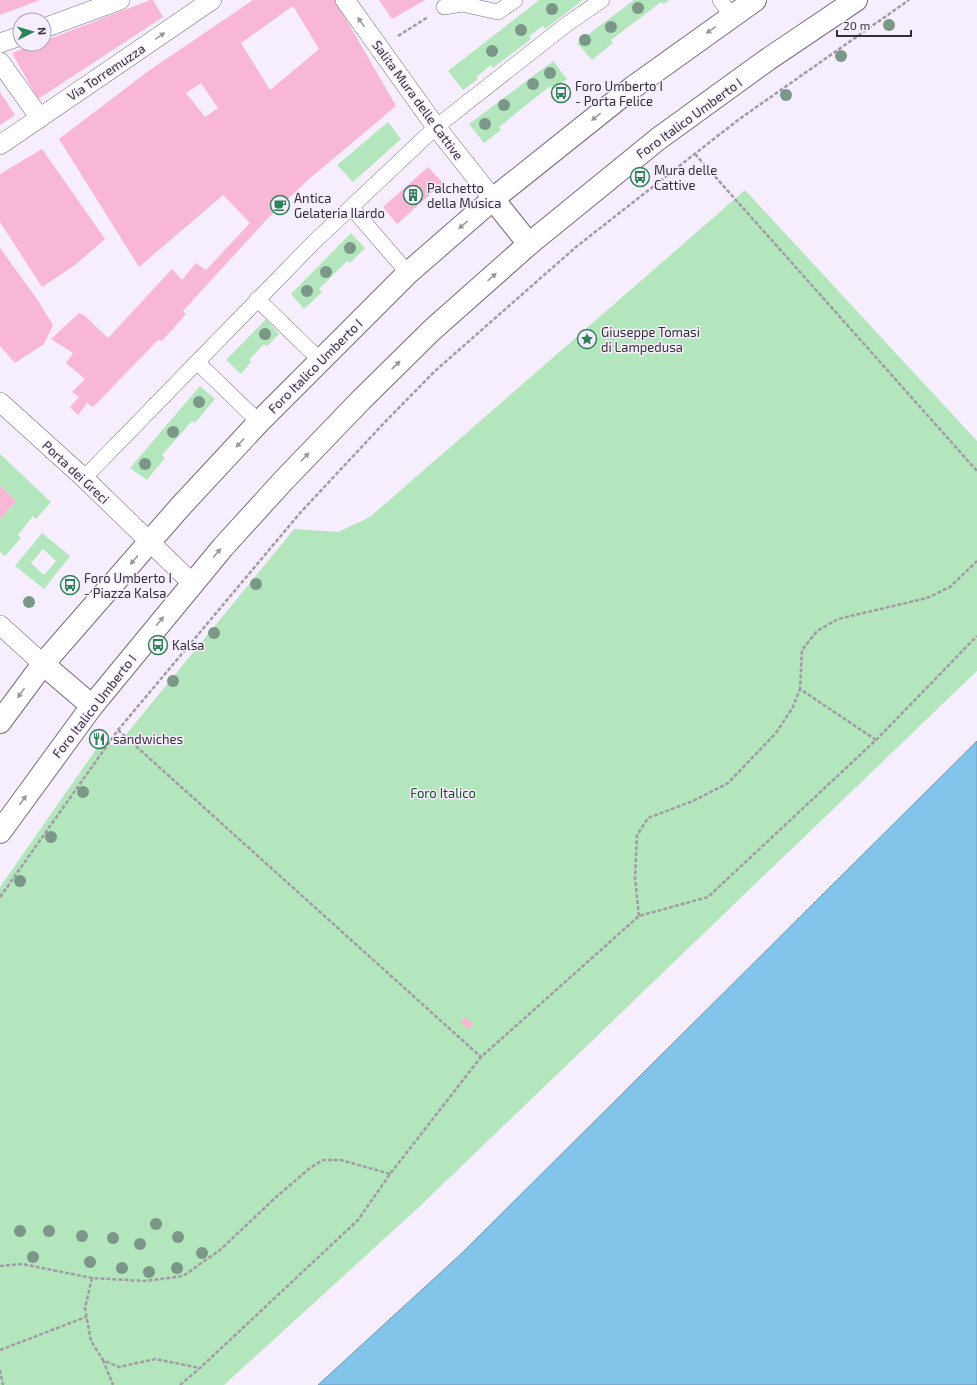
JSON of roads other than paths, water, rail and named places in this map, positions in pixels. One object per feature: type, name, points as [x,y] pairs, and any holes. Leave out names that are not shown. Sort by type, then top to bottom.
[{"type":"main road","name":"Foro Italico Umberto I","points":[[0,722],[43,664],[149,542],[259,422],[408,273],[493,200],[632,88],[726,8],[755,0]]},
{"type":"main road","name":"Foro Italico Umberto I","points":[[0,832],[92,706],[192,583],[284,480],[361,400],[432,330],[529,244],[658,139],[767,60],[856,0]]},
{"type":"main road","points":[[493,200],[529,244]]},
{"type":"main road","points":[[43,664],[92,706]]},
{"type":"street","points":[[52,25],[120,0]]},
{"type":"street","name":"Via Torremuzza","points":[[0,145],[40,118],[193,5],[212,0]]},
{"type":"street","name":"Salita Mura delle Cattive","points":[[345,0],[436,127],[493,200]]},
{"type":"street","points":[[444,7],[462,4],[498,12],[515,0]]},
{"type":"street","points":[[84,478],[257,299],[351,207],[436,127],[567,24],[602,0]]},
{"type":"street","points":[[0,43],[12,39]]},
{"type":"street","points":[[0,62],[40,118]]},
{"type":"street","points":[[351,207],[408,273]]},
{"type":"street","points":[[257,299],[320,360]]},
{"type":"street","points":[[196,362],[259,422]]},
{"type":"street","name":"Porta dei Greci","points":[[1,403],[84,478],[149,542]]},
{"type":"street","points":[[149,542],[192,583]]},
{"type":"street","points":[[0,625],[43,664]]},
{"type":"water","points":[[977,741],[977,1385],[318,1385],[462,1253]]},
{"type":"place","name":"Foro Umberto I - Porta Felice","points":[[561,93]]},
{"type":"place","name":"Mura delle Cattive","points":[[640,177]]},
{"type":"place","name":"Palchetto della Musica","points":[[413,195]]},
{"type":"place","name":"Antica Gelateria Ilardo","points":[[280,205]]},
{"type":"place","name":"Giuseppe Tomasi di Lampedusa","points":[[587,339]]},
{"type":"place","name":"Foro Umberto I - Piazza Kalsa","points":[[70,585]]},
{"type":"place","name":"Kalsa","points":[[158,645]]},
{"type":"place","name":"sandwiches","points":[[99,739]]},
{"type":"park label","name":"Foro Italico","points":[[443,793]]}]
